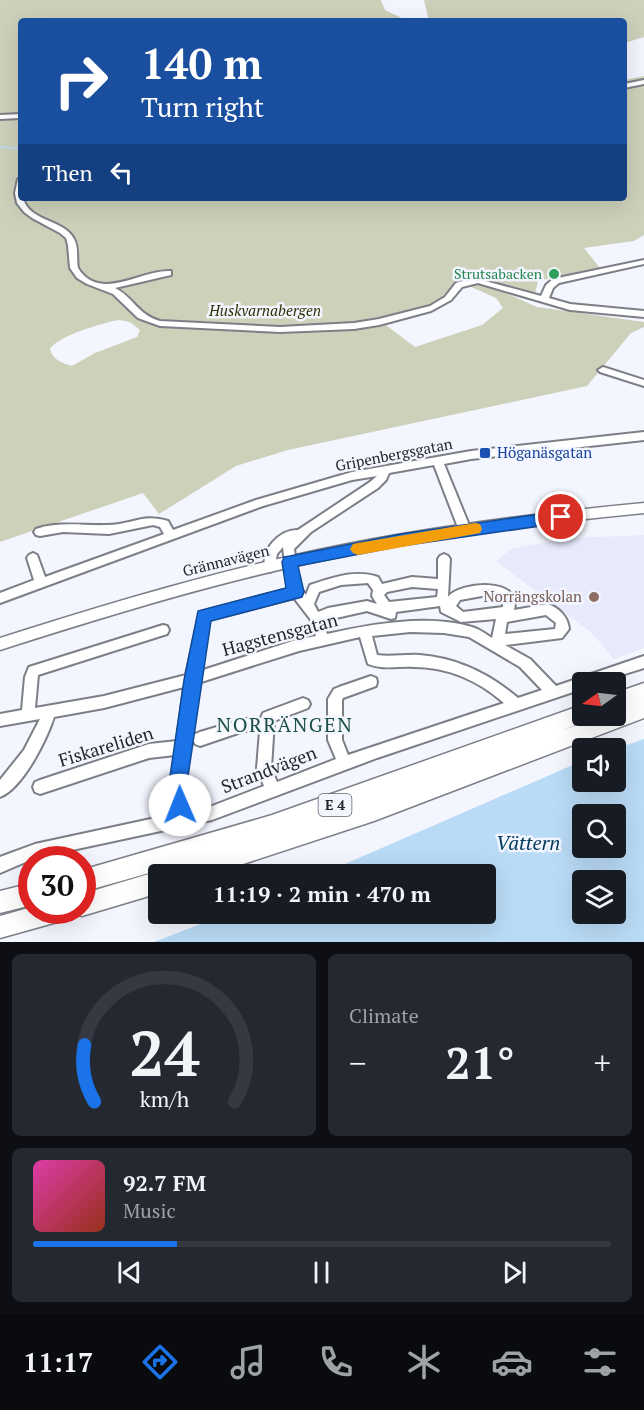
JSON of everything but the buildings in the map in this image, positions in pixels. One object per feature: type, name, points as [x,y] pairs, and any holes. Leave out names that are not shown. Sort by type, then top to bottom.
[{"type":"highway","points":[[626,698],[644,692]]},
{"type":"highway","name":"E 4","points":[[212,864],[374,811],[644,709]]},
{"type":"highway","name":"E 4","points":[[96,877],[273,826],[365,795],[572,718]]},
{"type":"highway","points":[[96,901],[148,885]]},
{"type":"highway","points":[[0,902],[18,898]]},
{"type":"highway","points":[[0,927],[18,922]]},
{"type":"main road","name":"Grännavägen","points":[[0,644],[145,600],[290,562],[465,530],[644,508]]},
{"type":"street","points":[[627,85],[644,82]]},
{"type":"street","points":[[0,117],[18,116]]},
{"type":"street","points":[[22,201],[24,207],[36,218],[69,236],[76,272],[87,281],[120,296],[137,314],[156,323],[269,329],[344,328],[370,325],[435,307],[450,297],[456,286],[468,281],[484,282],[586,310],[644,314]]},
{"type":"street","points":[[544,299],[549,287],[556,281],[644,262]]},
{"type":"street","points":[[105,288],[168,273]]},
{"type":"street","points":[[603,370],[644,383]]},
{"type":"street","name":"Gripenbergsgatan","points":[[0,598],[301,490],[352,476],[437,460],[644,436]]},
{"type":"street","points":[[437,460],[465,530]]},
{"type":"street","points":[[270,567],[269,556],[272,550],[374,485],[385,470]]},
{"type":"street","points":[[40,532],[63,528],[110,530],[153,521],[164,525],[171,536]]},
{"type":"street","points":[[307,529],[288,549],[293,587],[313,614]]},
{"type":"street","points":[[33,558],[41,583]]},
{"type":"street","points":[[444,559],[444,628]]},
{"type":"street","points":[[323,640],[308,604],[314,589],[333,583],[368,578],[374,580],[379,591],[378,596],[402,627]]},
{"type":"street","points":[[379,591],[412,582],[436,583],[444,586]]},
{"type":"street","points":[[182,820],[177,790],[192,680],[204,616],[296,592]]},
{"type":"street","points":[[313,614],[367,606],[389,611],[445,606]]},
{"type":"street","points":[[548,609],[562,621],[563,629],[558,634],[497,644],[502,618],[548,609]]},
{"type":"street","name":"Hagstensgatan","points":[[0,720],[104,702],[192,680],[246,660],[323,640],[365,631],[402,627],[444,628],[471,632],[497,644],[525,663],[553,692]]},
{"type":"street","points":[[28,716],[31,677],[34,671],[163,630]]},
{"type":"street","points":[[365,631],[372,660],[392,663],[434,662],[448,665],[478,676],[515,704]]},
{"type":"street","name":"Strandvägen","points":[[613,672],[644,662]]},
{"type":"street","points":[[345,763],[335,740],[335,699],[339,693],[371,682]]},
{"type":"street","name":"Strandvägen","points":[[0,865],[35,851],[212,813],[345,763],[572,685]]},
{"type":"street","points":[[273,790],[264,768],[268,717],[303,704]]},
{"type":"street","points":[[0,789],[22,764],[45,727],[49,713]]},
{"type":"street","points":[[200,739],[244,725],[267,724]]},
{"type":"street","name":"Fiskareliden","points":[[39,786],[148,751],[183,747]]},
{"type":"shaded area","name":"Norrängskolan","points":[[644,535],[644,648],[614,659],[592,633],[496,561],[513,548],[576,538]]},
{"type":"green space","name":"Huskvarnabergen","points":[[0,0],[381,0],[385,10],[402,18],[18,18],[18,201],[627,201],[627,79],[644,76],[644,235],[634,241],[584,248],[600,268],[538,281],[535,293],[459,277],[451,288],[433,302],[379,320],[415,347],[482,325],[503,308],[496,298],[469,286],[472,283],[488,285],[537,307],[644,322],[644,327],[631,333],[587,386],[288,450],[236,466],[159,514],[143,493],[0,542]],"holes":[[[119,320],[130,322],[140,330],[137,337],[95,353],[72,366],[61,362],[51,353],[50,349],[54,344],[71,335]]]},
{"type":"green space","points":[[424,0],[644,0],[644,37],[627,42],[627,18],[428,18]]},
{"type":"water","name":"Vättern","points":[[644,739],[644,942],[154,942],[200,924],[496,924],[496,864],[345,864],[572,765],[572,792],[626,792],[626,745]]},
{"type":"waterway","points":[[0,147],[18,149]]},
{"type":"slow traffic","points":[[358,549],[475,529]]},
{"type":"place","name":"Strutsabacken","points":[[554,274]]},
{"type":"place","name":"Höganäsgatan","points":[[485,453]]},
{"type":"place","name":"Norrängskolan","points":[[594,597]]},
{"type":"district","name":"NORRÄNGEN","points":[[285,725]]},
{"type":"route","points":[[180,805],[177,790],[192,680],[204,616],[296,592],[293,587],[290,562],[401,540],[561,517]]}]
